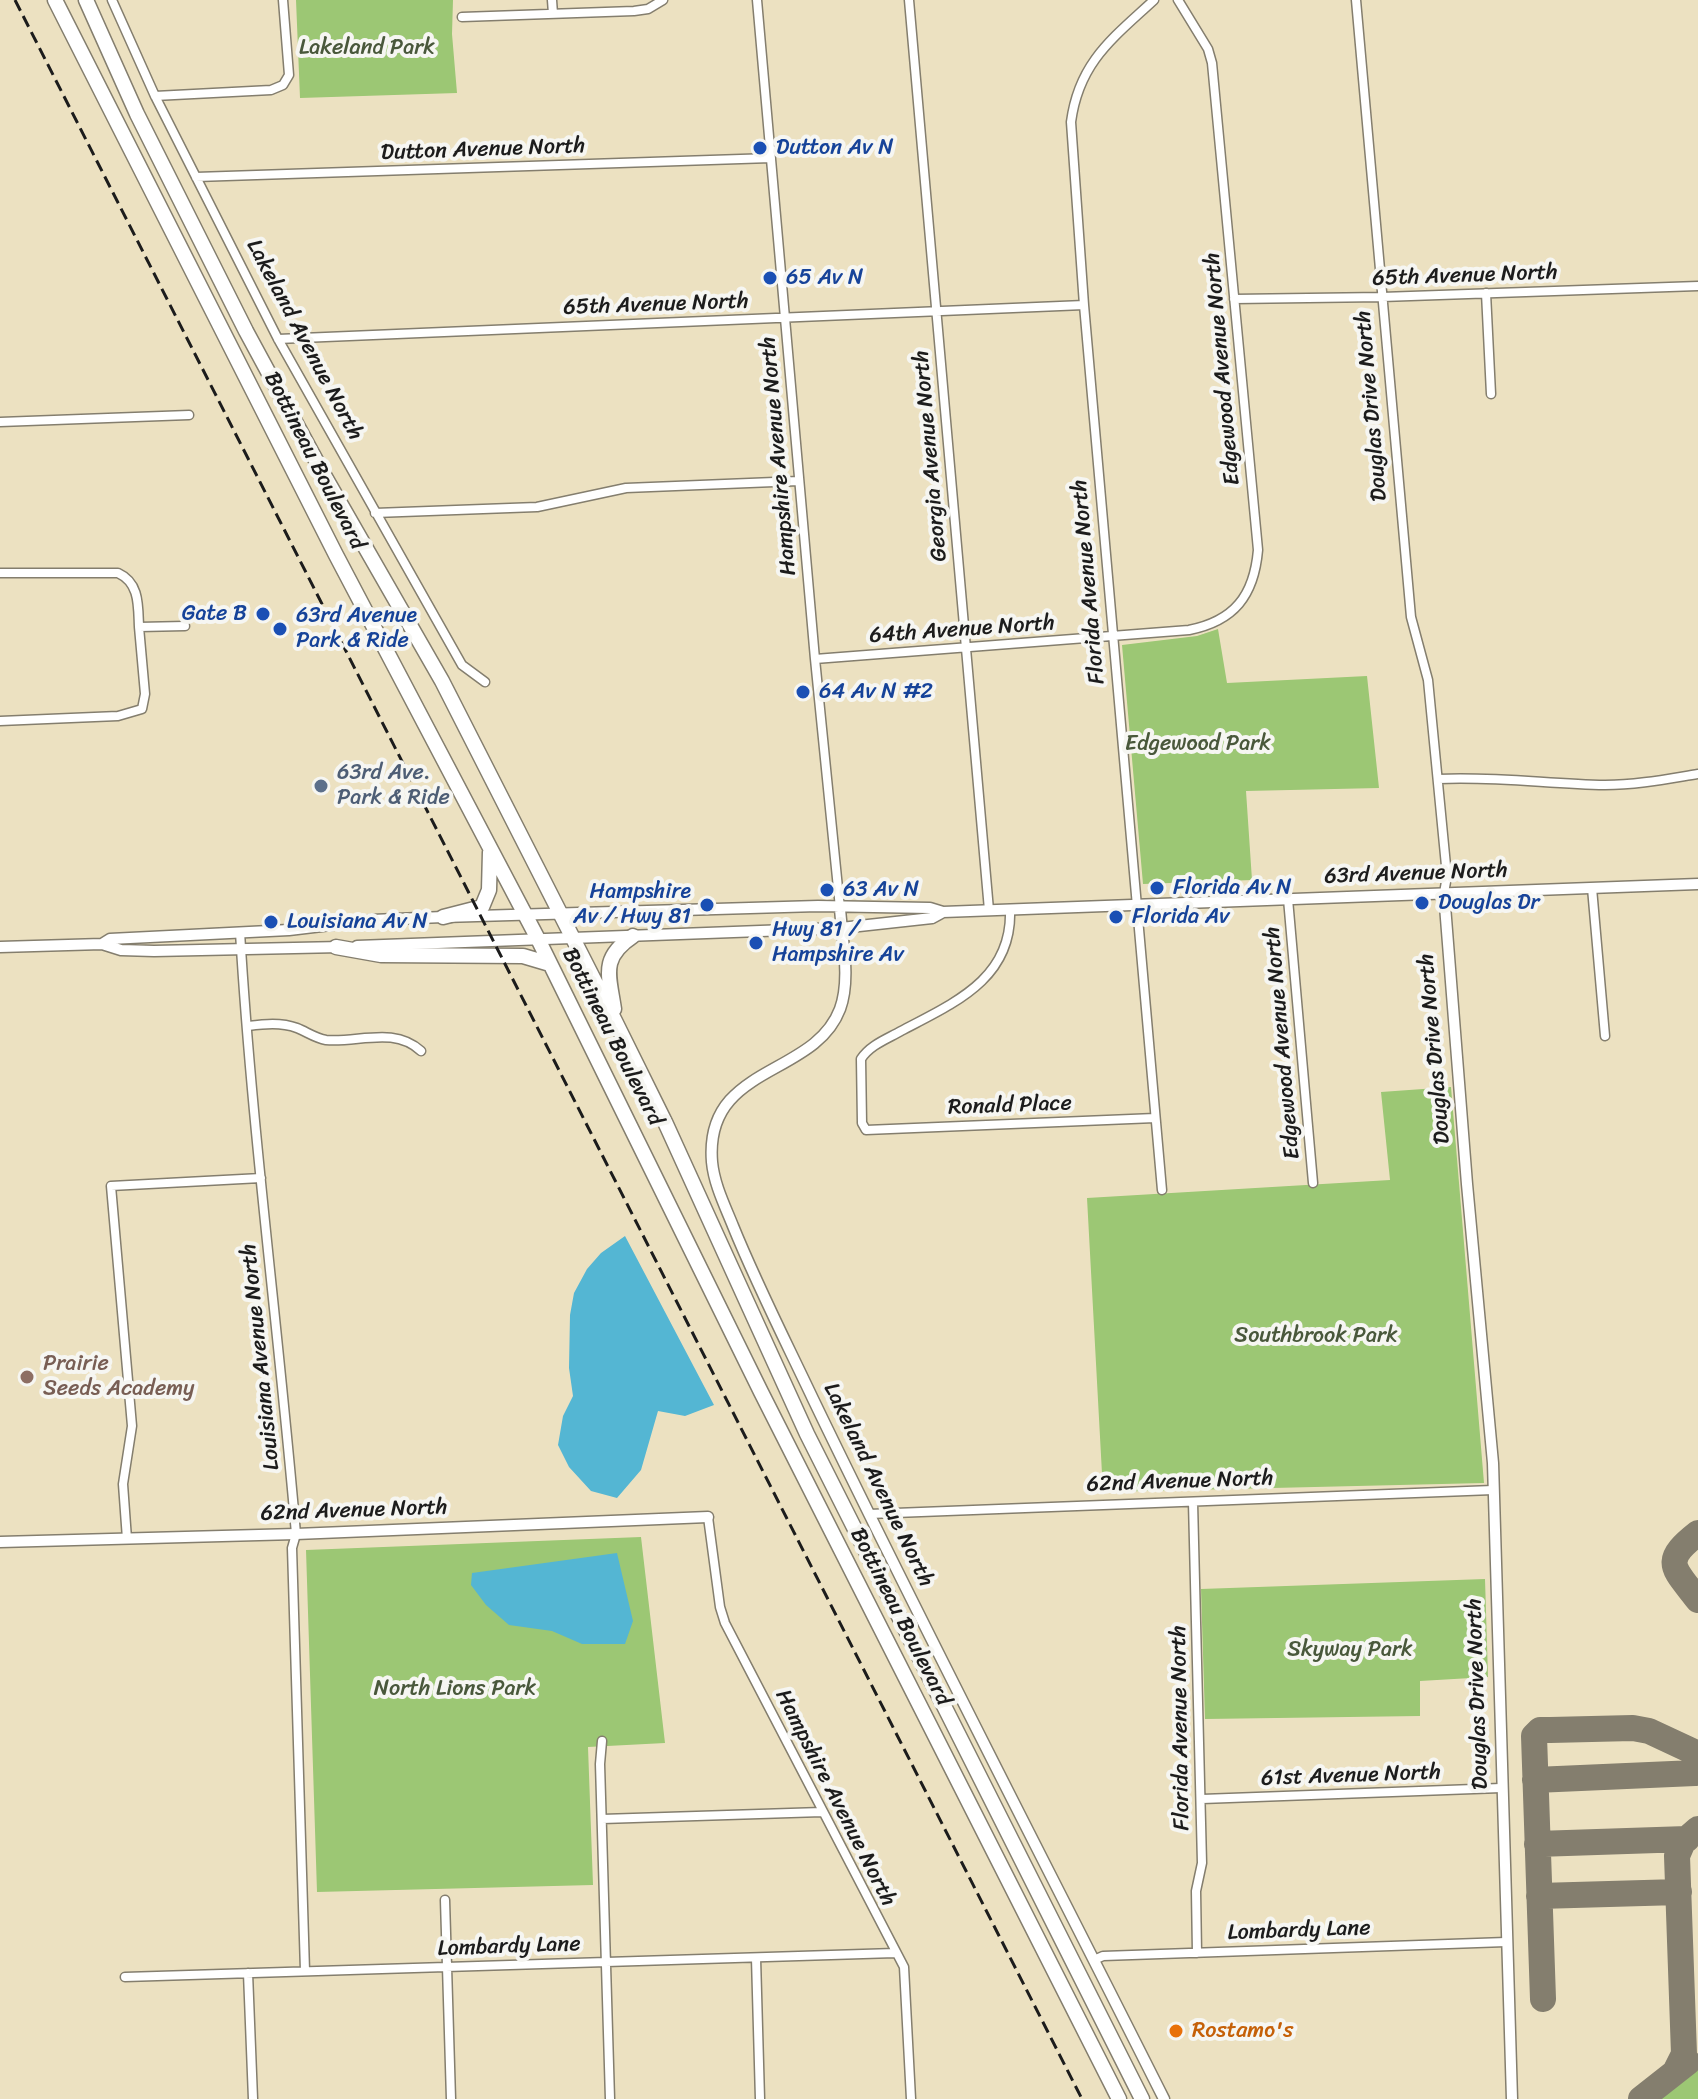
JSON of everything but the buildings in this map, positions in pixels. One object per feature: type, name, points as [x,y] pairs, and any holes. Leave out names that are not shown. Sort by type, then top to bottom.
[{"type":"highway","name":"Bottineau Boulevard","points":[[55,0],[336,555],[539,941],[761,1392],[1119,2099]]},
{"type":"highway","name":"Bottineau Boulevard","points":[[86,0],[137,114],[253,344],[442,681],[615,1021],[807,1434],[1142,2099]]},
{"type":"highway","points":[[443,917],[482,907],[489,890],[491,848]]},
{"type":"highway","points":[[615,1021],[608,979],[609,963],[618,946],[633,936]]},
{"type":"highway","points":[[336,947],[381,955],[523,956],[550,964]]},
{"type":"street","name":"Lakeland Avenue North","points":[[112,0],[155,96],[278,339],[462,665],[485,682]]},
{"type":"street","points":[[155,96],[271,90],[283,85],[289,75],[283,0]]},
{"type":"street","points":[[552,0],[553,14]]},
{"type":"street","points":[[462,17],[634,11],[648,9],[663,0]]},
{"type":"street","name":"Hampshire Avenue North","points":[[757,0],[840,908]]},
{"type":"street","name":"Georgia Avenue North","points":[[909,0],[989,910]]},
{"type":"street","name":"Florida Avenue North","points":[[1154,0],[1092,60],[1074,99],[1072,144],[1112,637],[1162,1190]]},
{"type":"street","name":"Edgewood Avenue North","points":[[1112,637],[1207,627],[1234,610],[1252,582],[1258,550],[1211,55],[1178,0]]},
{"type":"street","name":"Douglas Drive North","points":[[1356,0],[1411,617],[1428,680],[1438,779],[1467,1184],[1493,1463],[1512,2099]]},
{"type":"street","name":"Dutton Avenue North","points":[[196,177],[771,158]]},
{"type":"street","name":"65th Avenue North","points":[[1234,299],[1698,286]]},
{"type":"street","points":[[1486,293],[1491,394]]},
{"type":"street","name":"65th Avenue North","points":[[278,339],[1084,305]]},
{"type":"street","points":[[0,422],[189,415]]},
{"type":"street","points":[[375,513],[526,508],[626,488],[799,481]]},
{"type":"street","points":[[0,573],[118,573],[127,577],[133,584],[145,694],[142,709],[118,716],[0,721]]},
{"type":"street","points":[[139,627],[185,626]]},
{"type":"street","name":"64th Avenue North","points":[[815,659],[1112,637]]},
{"type":"street","points":[[1438,779],[1498,778],[1606,785],[1642,784],[1698,774]]},
{"type":"street","name":"63rd Avenue North","points":[[102,944],[110,939],[443,917],[788,907],[930,908],[943,912],[1698,884]]},
{"type":"street","points":[[1592,888],[1605,1036]]},
{"type":"street","name":"Edgewood Avenue North","points":[[1288,899],[1313,1183]]},
{"type":"street","name":"Lakeland Avenue North","points":[[840,908],[844,990],[835,1020],[807,1048],[761,1074],[736,1093],[718,1120],[712,1161],[719,1190],[756,1282],[869,1514],[1164,2099]]},
{"type":"street","name":"Ronald Place","points":[[1010,909],[1010,936],[1005,949],[975,989],[876,1045],[861,1059],[861,1111],[866,1130],[1155,1118]]},
{"type":"street","name":"63rd Avenue North","points":[[0,947],[102,944],[121,950],[539,941],[841,928],[932,918],[943,912]]},
{"type":"street","name":"Louisiana Avenue North","points":[[240,932],[296,1534],[292,1548],[305,1971]]},
{"type":"street","points":[[248,1026],[276,1024],[295,1027],[327,1040],[364,1036],[410,1040],[421,1051]]},
{"type":"street","points":[[127,1539],[123,1484],[132,1426],[111,1186],[261,1178]]},
{"type":"street","name":"62nd Avenue North","points":[[869,1514],[1493,1490]]},
{"type":"street","name":"Florida Avenue North","points":[[1193,1502],[1202,1799],[1202,1863],[1196,1891],[1197,1953]]},
{"type":"street","name":"Hampshire Avenue North","points":[[708,1517],[720,1607],[725,1623],[904,1967],[911,2099]]},
{"type":"street","name":"62nd Avenue North","points":[[0,1542],[296,1534],[708,1517]]},
{"type":"street","points":[[602,1741],[610,2099]]},
{"type":"street","name":"61st Avenue North","points":[[1202,1799],[1501,1788]]},
{"type":"street","points":[[602,1819],[822,1812]]},
{"type":"street","points":[[445,1900],[451,2099]]},
{"type":"street","name":"Lombardy Lane","points":[[1094,1960],[1103,1956],[1506,1942]]},
{"type":"street","name":"Lombardy Lane","points":[[125,1977],[895,1953]]},
{"type":"street","points":[[756,1958],[760,2099]]},
{"type":"street","points":[[248,1973],[253,2099]]},
{"type":"green space","name":"Lakeland Park","points":[[296,0],[453,0],[452,34],[457,93],[300,98]]},
{"type":"green space","name":"Edgewood Park","points":[[1218,629],[1227,683],[1367,676],[1379,788],[1246,791],[1252,880],[1143,884],[1122,645],[1197,636]]},
{"type":"green space","name":"Southbrook Park","points":[[1451,1087],[1484,1483],[1103,1492],[1087,1198],[1390,1180],[1381,1092]]},
{"type":"green space","name":"North Lions Park","points":[[641,1537],[665,1743],[588,1747],[593,1885],[317,1892],[306,1550]]},
{"type":"green space","name":"Skyway Park","points":[[1485,1579],[1488,1677],[1420,1681],[1420,1716],[1205,1719],[1201,1589]]},
{"type":"green space","points":[[1698,2067],[1698,2099],[1658,2099]]},
{"type":"water","points":[[625,1236],[714,1405],[685,1416],[658,1411],[641,1470],[617,1498],[591,1491],[569,1467],[558,1445],[563,1416],[573,1396],[569,1368],[570,1315],[574,1293],[587,1269],[601,1253]]},
{"type":"water","points":[[617,1553],[633,1621],[625,1644],[582,1644],[552,1631],[509,1625],[486,1605],[471,1585],[472,1573]]},
{"type":"taxiway","points":[[1698,1533],[1675,1558],[1677,1572],[1698,1600]]},
{"type":"taxiway","points":[[1543,1999],[1534,1736],[1540,1730],[1633,1728],[1649,1731],[1696,1753]]},
{"type":"taxiway","points":[[1535,1780],[1695,1773]]},
{"type":"taxiway","points":[[1675,2072],[1684,2054],[1677,1856],[1683,1842],[1698,1829]]},
{"type":"taxiway","points":[[1537,1844],[1687,1839]]},
{"type":"taxiway","points":[[1539,1896],[1679,1892]]},
{"type":"taxiway","points":[[1641,2099],[1688,2062]]},
{"type":"railway","points":[[15,0],[1082,2099]]},
{"type":"place","name":"Dutton Av N","points":[[760,148]]},
{"type":"place","name":"65 Av N","points":[[770,278]]},
{"type":"place","name":"Gate B","points":[[263,614]]},
{"type":"place","name":"63rd Avenue Park & Ride","points":[[280,629]]},
{"type":"place","name":"64 Av N #2","points":[[803,692]]},
{"type":"place","name":"63rd Ave. Park & Ride","points":[[321,786]]},
{"type":"place","name":"Florida Av N","points":[[1157,888]]},
{"type":"place","name":"63 Av N","points":[[827,890]]},
{"type":"place","name":"Douglas Dr","points":[[1422,903]]},
{"type":"place","name":"Hampshire Av / Hwy 81","points":[[707,905]]},
{"type":"place","name":"Florida Av","points":[[1116,917]]},
{"type":"place","name":"Louisiana Av N","points":[[271,922]]},
{"type":"place","name":"Hwy 81 / Hampshire Av","points":[[756,943]]},
{"type":"place","name":"Prairie Seeds Academy","points":[[27,1377]]},
{"type":"place","name":"Rostamo's","points":[[1176,2031]]}]
